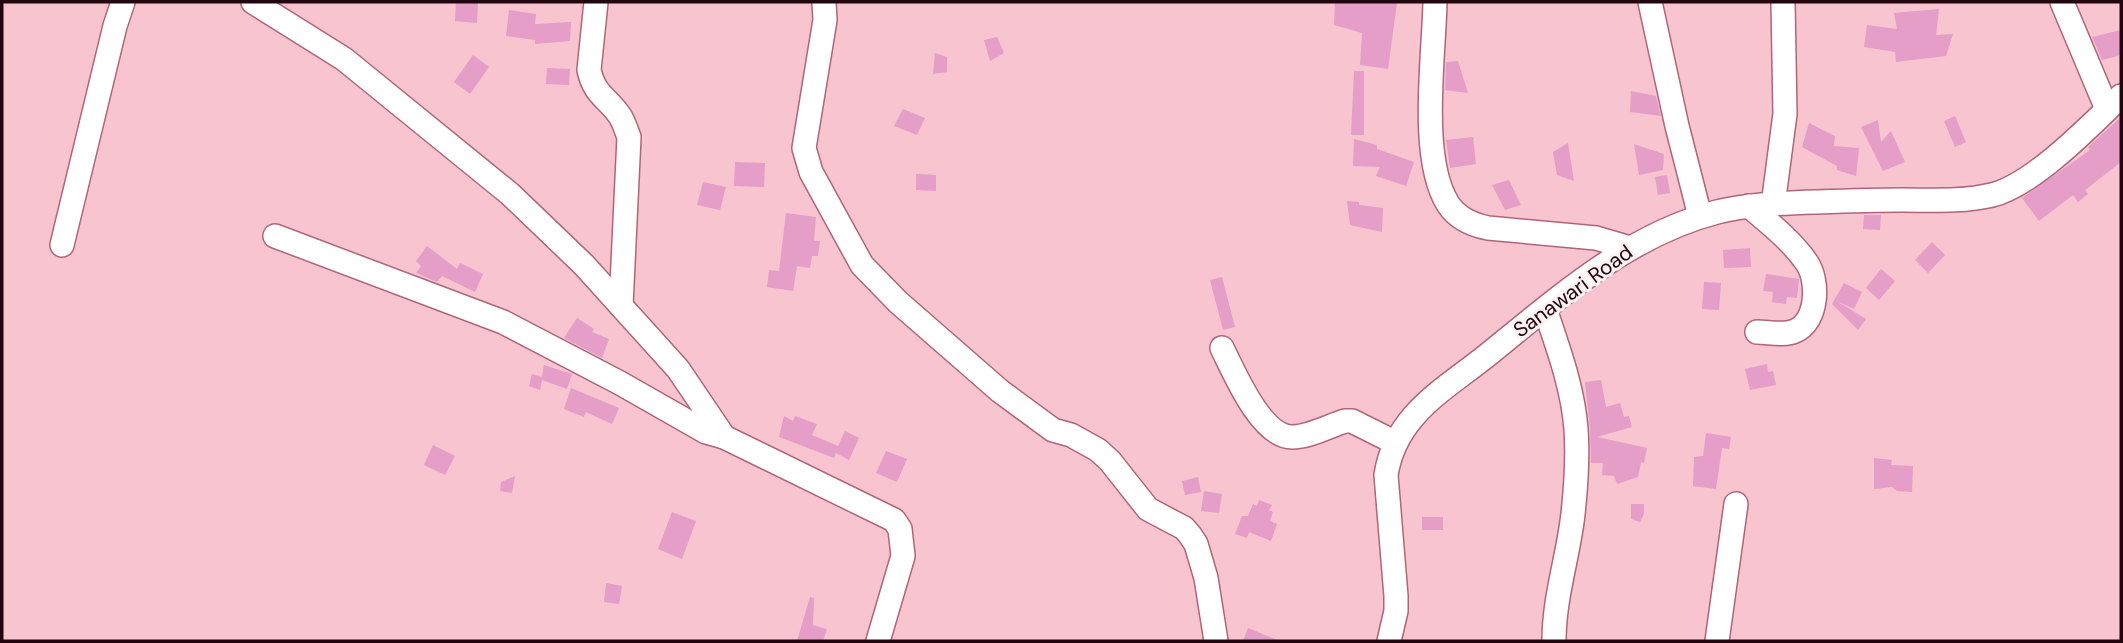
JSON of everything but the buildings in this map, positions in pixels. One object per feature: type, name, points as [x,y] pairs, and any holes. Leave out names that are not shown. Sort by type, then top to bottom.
[{"type":"street","points":[[61,245],[115,26],[124,2]]},
{"type":"street","points":[[253,2],[344,59],[520,203],[584,265],[678,369],[724,437]]},
{"type":"street","points":[[596,2],[589,70],[591,79],[596,90],[621,117],[629,137],[621,306]]},
{"type":"street","points":[[824,2],[825,20],[804,148],[811,173],[862,265],[898,302],[1000,391],[1053,430],[1071,435],[1098,450],[1148,509],[1184,528],[1191,535],[1206,578],[1216,641]]},
{"type":"street","points":[[1436,2],[1431,147],[1441,190],[1448,205],[1474,225],[1596,238],[1630,248]]},
{"type":"street","points":[[1650,2],[1700,216]]},
{"type":"street","points":[[1773,205],[1785,114],[1783,2]]},
{"type":"street","points":[[2062,2],[2114,103]]},
{"type":"street","name":"Sanawari Road","points":[[1389,641],[1396,611],[1386,475],[1394,442],[1432,397],[1601,267],[1665,230],[1700,216],[1749,206],[1967,199],[1992,195],[2021,183],[2033,174],[2085,132],[2114,103]]},
{"type":"street","points":[[1749,206],[1796,250],[1813,273],[1814,306],[1797,331],[1757,332]]},
{"type":"street","points":[[275,236],[503,322],[620,383],[706,432],[724,437],[894,520],[900,528],[903,555],[878,641]]},
{"type":"street","points":[[1545,309],[1564,367],[1576,427],[1573,515],[1554,615],[1553,641]]},
{"type":"street","points":[[1223,348],[1249,400],[1266,423],[1278,433],[1288,437],[1300,436],[1352,421],[1394,442]]},
{"type":"street","points":[[1717,641],[1736,504]]}]
